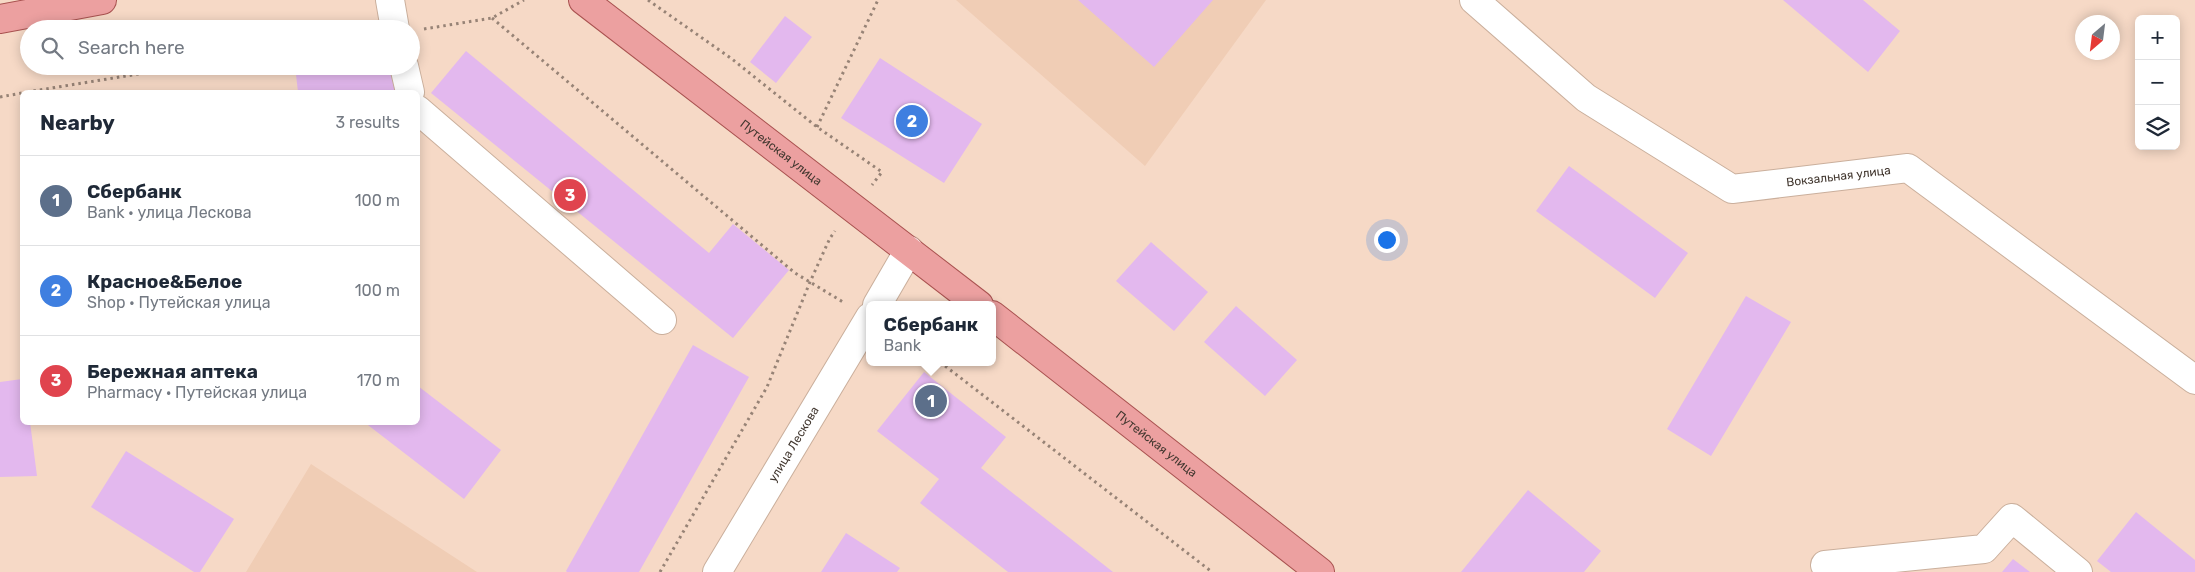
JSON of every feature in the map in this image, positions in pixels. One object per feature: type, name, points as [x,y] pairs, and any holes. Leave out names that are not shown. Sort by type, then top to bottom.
[{"type":"main road","points":[[0,19],[102,0]]},
{"type":"main road","name":"Путейская улица","points":[[582,0],[975,301]]},
{"type":"main road","name":"Путейская улица","points":[[996,318],[1320,572]]},
{"type":"street","points":[[390,0],[402,20]]},
{"type":"street","name":"Вокзальная улица","points":[[1474,0],[1586,98],[1732,189],[1908,168],[2195,380]]},
{"type":"street","points":[[406,75],[410,90]]},
{"type":"street","points":[[420,112],[662,320]]},
{"type":"street","points":[[879,301],[909,250]]},
{"type":"street","name":"улица Лескова","points":[[717,572],[866,324]]},
{"type":"street","points":[[1966,572],[2012,518],[2078,572]]},
{"type":"street","points":[[1825,565],[1984,549]]},
{"type":"path","points":[[420,27],[492,18],[524,0]]},
{"type":"path","points":[[648,0],[732,59],[817,127],[882,172],[830,238],[767,387],[660,572]]},
{"type":"path","points":[[817,127],[878,0]]},
{"type":"path","points":[[492,18],[795,273],[866,315]]},
{"type":"path","points":[[39,90],[132,75]]},
{"type":"path","points":[[0,97],[20,93]]},
{"type":"path","points":[[945,366],[1212,572]]},
{"type":"shaded area","points":[[956,0],[1266,0],[1145,166]]},
{"type":"shaded area","points":[[311,464],[477,572],[246,572]]},
{"type":"building","points":[[1078,0],[1213,0],[1154,67]]},
{"type":"building","points":[[1783,0],[1863,0],[1900,31],[1868,72]]},
{"type":"building","points":[[785,16],[812,37],[776,83],[750,62]]},
{"type":"building","points":[[466,51],[709,253],[733,224],[789,270],[733,338],[431,93]]},
{"type":"building","points":[[880,58],[982,124],[944,183],[841,118]]},
{"type":"building","points":[[296,75],[395,75],[398,90],[298,90]]},
{"type":"building","points":[[1569,166],[1688,253],[1655,298],[1536,211]]},
{"type":"building","points":[[1151,242],[1208,292],[1174,331],[1116,281]]},
{"type":"building","points":[[1746,296],[1791,322],[1711,456],[1667,429]]},
{"type":"building","points":[[1236,306],[1297,360],[1265,396],[1204,342]]},
{"type":"building","points":[[693,345],[749,377],[639,572],[567,572],[566,571]]},
{"type":"building","points":[[924,372],[1006,437],[981,468],[1113,572],[1008,572],[920,503],[939,479],[877,431]]},
{"type":"building","points":[[20,379],[20,425],[30,425],[37,476],[0,477],[0,382]]},
{"type":"building","points":[[420,388],[501,450],[464,499],[368,425],[420,425]]},
{"type":"building","points":[[126,451],[234,519],[200,572],[194,572],[91,507]]},
{"type":"building","points":[[1528,490],[1601,551],[1584,572],[1461,572]]},
{"type":"building","points":[[2136,512],[2195,560],[2195,572],[2111,572],[2097,561]]},
{"type":"building","points":[[846,533],[900,568],[897,572],[821,572]]},
{"type":"building","points":[[2013,559],[2030,572],[2002,572]]},
{"type":"place","name":"Красное&Белое","points":[[912,121]]},
{"type":"place","name":"Бережная аптека","points":[[570,195]]},
{"type":"place","name":"Сбербанк","points":[[931,401]]}]
